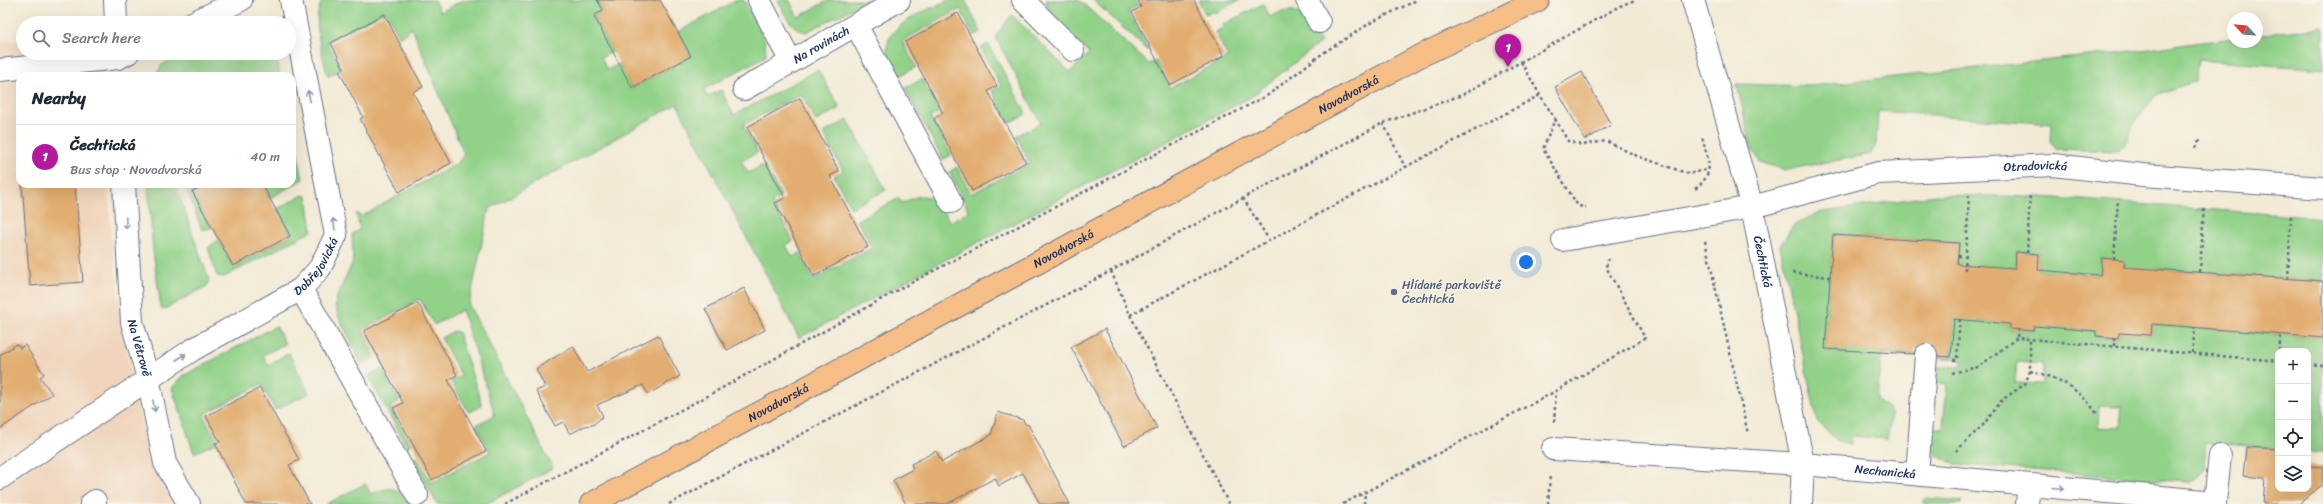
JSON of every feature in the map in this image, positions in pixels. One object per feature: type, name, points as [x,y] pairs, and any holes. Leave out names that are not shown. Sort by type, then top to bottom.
[{"type":"main road","name":"Novodvorská","points":[[591,504],[1418,57],[1538,0]]},
{"type":"street","points":[[115,0],[116,16]]},
{"type":"street","points":[[207,16],[241,0]]},
{"type":"street","name":"Dobřejovická","points":[[290,0],[293,16]]},
{"type":"street","points":[[759,0],[791,62]]},
{"type":"street","name":"Na rovinách","points":[[744,89],[899,0]]},
{"type":"street","points":[[1023,0],[1073,50]]},
{"type":"street","points":[[1307,0],[1319,22]]},
{"type":"street","name":"Čechtická","points":[[1693,0],[1752,207],[1803,464],[1801,504]]},
{"type":"street","points":[[856,25],[951,202]]},
{"type":"street","name":"Dobřejovická","points":[[0,478],[192,350],[301,289],[320,268],[336,235],[296,31]]},
{"type":"street","points":[[0,70],[121,60]]},
{"type":"street","name":"Otradovická","points":[[1563,240],[1752,207],[1878,173],[2053,165],[2143,174],[2323,188]]},
{"type":"street","name":"Na Větrově","points":[[124,188],[132,322],[148,378],[165,463],[189,504]]},
{"type":"street","points":[[301,289],[418,495]]},
{"type":"street","points":[[1926,355],[1927,475]]},
{"type":"street","name":"Nechanická","points":[[1552,449],[1803,464],[2006,482],[2028,495],[2215,503]]},
{"type":"street","points":[[2215,503],[2220,456]]},
{"type":"path","points":[[505,504],[724,387],[905,286],[1268,95],[1323,53],[1372,22],[1417,0]]},
{"type":"path","points":[[669,504],[1111,271],[1383,123],[1462,95],[1620,6],[1635,0]]},
{"type":"path","points":[[1521,62],[1568,141],[1582,145],[1606,141],[1637,156],[1689,174],[1709,169]]},
{"type":"path","points":[[1130,315],[1540,95]]},
{"type":"path","points":[[1555,119],[1543,149],[1578,206],[1591,208]]},
{"type":"path","points":[[1383,123],[1405,167]]},
{"type":"path","points":[[1691,192],[1706,181],[1709,169],[1701,131]]},
{"type":"path","points":[[2196,148],[2199,140]]},
{"type":"path","points":[[1964,270],[1970,190]]},
{"type":"path","points":[[2027,253],[2030,192]]},
{"type":"path","points":[[1243,198],[1269,240]]},
{"type":"path","points":[[2114,259],[2118,198]]},
{"type":"path","points":[[2200,272],[2204,204]]},
{"type":"path","points":[[2288,279],[2292,210]]},
{"type":"path","points":[[1703,233],[1749,436]]},
{"type":"path","points":[[1343,504],[1556,391],[1645,338],[1606,267],[1610,254]]},
{"type":"path","points":[[1958,256],[1966,257]]},
{"type":"path","points":[[1111,271],[1130,315],[1230,504]]},
{"type":"path","points":[[1791,273],[1830,277]]},
{"type":"path","points":[[2192,353],[2195,328]]},
{"type":"path","points":[[2017,338],[2018,330]]},
{"type":"path","points":[[2280,348],[2281,334]]},
{"type":"path","points":[[1949,373],[1978,367],[2017,338],[2275,361]]},
{"type":"path","points":[[1927,475],[1963,441],[1984,424],[2002,400],[2025,384],[2030,372],[2030,338]]},
{"type":"path","points":[[2114,338],[2114,346]]},
{"type":"path","points":[[2311,364],[2323,365]]},
{"type":"path","points":[[2030,372],[2068,384],[2089,402],[2098,415]]},
{"type":"path","points":[[1364,504],[1365,492]]},
{"type":"shaded area","points":[[16,41],[16,60],[94,60],[96,72],[16,72],[16,188],[107,188],[113,254],[131,378],[150,458],[173,504],[0,504],[0,42]]},
{"type":"green space","points":[[323,0],[434,0],[440,12],[463,0],[597,0],[603,10],[594,16],[613,52],[601,57],[607,70],[619,64],[632,88],[691,56],[678,32],[737,0],[744,0],[765,41],[766,56],[704,89],[707,97],[721,90],[734,115],[818,70],[839,106],[838,109],[816,121],[801,94],[743,125],[758,152],[741,161],[748,173],[764,165],[781,196],[772,202],[793,241],[786,245],[792,257],[800,253],[813,279],[872,248],[857,220],[899,198],[902,203],[920,196],[926,196],[936,202],[950,222],[969,211],[949,172],[957,167],[971,194],[1030,163],[1016,136],[1041,123],[996,38],[997,34],[1012,15],[1070,72],[1089,53],[1057,22],[1048,8],[1046,0],[1079,0],[1149,64],[1156,61],[1170,88],[1228,57],[1215,32],[1223,28],[1222,25],[1263,4],[1270,17],[1280,12],[1289,11],[1302,14],[1321,42],[1251,97],[799,338],[677,104],[489,209],[469,305],[553,468],[486,504],[437,504],[413,460],[417,457],[431,483],[490,452],[476,425],[495,415],[462,310],[434,325],[420,299],[362,330],[375,357],[362,364],[339,318],[335,305],[338,294],[353,262],[352,234],[360,229],[356,213],[362,216],[458,163],[464,154],[412,28],[400,37],[385,11],[327,42],[342,69],[329,76],[327,75],[317,27],[319,8]]},
{"type":"green space","points":[[778,0],[789,0],[798,17],[829,0],[870,0],[806,32],[795,27],[788,20]]},
{"type":"green space","points":[[948,0],[965,0],[981,32],[974,36],[960,9],[902,41],[916,67],[899,76],[891,63],[887,48],[889,39],[894,31],[911,18]]},
{"type":"green space","points":[[1093,0],[1135,0],[1138,6],[1128,11],[1149,50],[1147,50]]},
{"type":"green space","points":[[1198,0],[1240,0],[1215,13],[1214,11],[1206,15]]},
{"type":"green space","points":[[2323,27],[2323,69],[2198,60],[2195,81],[2156,95],[2133,124],[2128,141],[2118,151],[2057,149],[2051,141],[2052,124],[1878,111],[1876,144],[1871,154],[1785,170],[1760,162],[1751,147],[1737,84],[1811,86],[2125,52],[2227,39],[2227,48],[2263,48],[2263,34]]},
{"type":"green space","points":[[988,44],[1025,111],[1025,115],[1009,123],[992,91],[1001,86],[981,48]]},
{"type":"green space","points":[[170,60],[277,60],[279,72],[158,72],[162,65]]},
{"type":"green space","points":[[922,79],[940,112],[930,117],[951,155],[943,160],[905,88]]},
{"type":"green space","points":[[848,120],[886,190],[851,208],[834,176],[843,171],[823,133]]},
{"type":"green space","points":[[296,147],[303,179],[296,183]]},
{"type":"green space","points":[[148,188],[176,188],[209,280],[207,286],[163,310],[161,308],[153,251]]},
{"type":"green space","points":[[186,188],[194,188],[191,190],[211,228],[202,230]]},
{"type":"green space","points":[[265,188],[287,188],[270,198]]},
{"type":"green space","points":[[303,195],[307,196],[312,231],[224,277],[217,276],[208,248],[218,240],[233,267],[291,236],[277,209]]},
{"type":"green space","points":[[1936,195],[2042,197],[2323,218],[2323,281],[2156,269],[2123,277],[2125,261],[2102,258],[2100,275],[2038,270],[2039,254],[2016,251],[2015,268],[1957,270],[1959,243],[1833,235],[1825,348],[1951,357],[1954,316],[1978,321],[2010,324],[2010,329],[2033,331],[2034,326],[2096,331],[2096,336],[2118,338],[2119,333],[2151,335],[2152,324],[2323,338],[2323,452],[2311,451],[2311,348],[2275,348],[2275,448],[2206,443],[2204,468],[2196,479],[2187,482],[1955,464],[1939,457],[1930,446],[1932,428],[1943,428],[1947,384],[1935,382],[1938,367],[1960,367],[1961,359],[1881,354],[1877,401],[1888,408],[1892,415],[1887,439],[1851,436],[1851,444],[1837,441],[1817,421],[1780,246],[1793,226],[1817,213]],"holes":[[[2017,362],[2043,364],[2042,384],[2015,383]],[[2099,406],[2122,407],[2120,428],[2098,427]]]},
{"type":"green space","points":[[276,326],[285,344],[263,355],[268,365],[289,353],[309,393],[275,410],[261,384],[203,415],[218,442],[194,453],[172,388],[183,376]]},
{"type":"green space","points":[[454,331],[458,332],[482,405],[469,413],[451,381],[461,375],[441,338]]},
{"type":"green space","points":[[382,369],[399,401],[390,407],[411,445],[407,447],[368,376]]},
{"type":"green space","points":[[365,484],[371,494],[377,491],[394,489],[403,494],[411,504],[326,504]]},
{"type":"green space","points":[[1928,498],[1961,501],[1961,504],[1923,504],[1924,500]]},
{"type":"building","points":[[597,0],[660,0],[691,56],[632,88],[594,16],[603,10]]},
{"type":"building","points":[[1138,0],[1194,0],[1224,56],[1170,85],[1132,12],[1141,7]]},
{"type":"building","points":[[958,13],[997,86],[988,91],[1026,162],[972,191],[934,119],[943,113],[905,42]]},
{"type":"building","points":[[384,14],[423,87],[413,92],[451,163],[399,192],[360,119],[363,117],[339,71],[344,69],[331,43]]},
{"type":"building","points":[[1582,72],[1611,125],[1585,140],[1555,87]]},
{"type":"building","points":[[800,98],[839,171],[830,176],[868,247],[814,276],[775,203],[785,198],[747,127]]},
{"type":"building","points":[[22,188],[75,188],[83,282],[30,286]]},
{"type":"building","points":[[199,188],[264,188],[290,236],[233,266],[192,191]]},
{"type":"building","points":[[1833,235],[1959,243],[1957,264],[2015,268],[2016,252],[2039,254],[2038,270],[2100,275],[2102,258],[2125,260],[2124,267],[2323,281],[2323,338],[2152,324],[2151,335],[2119,333],[2118,338],[2096,336],[2096,331],[2034,326],[2033,331],[2010,329],[2010,324],[1954,319],[1951,357],[1938,356],[1933,345],[1927,343],[1916,348],[1914,354],[1825,349]]},
{"type":"building","points":[[744,288],[765,330],[727,350],[705,309]]},
{"type":"building","points":[[418,303],[457,375],[448,380],[486,451],[432,480],[393,408],[403,403],[364,331]]},
{"type":"building","points":[[1105,329],[1157,428],[1124,446],[1071,347]]},
{"type":"building","points":[[658,335],[680,376],[648,394],[643,385],[597,405],[603,416],[593,425],[585,426],[570,434],[563,422],[555,426],[536,391],[545,387],[536,369],[573,346],[587,372]]},
{"type":"building","points":[[17,344],[20,348],[25,345],[44,374],[40,377],[52,394],[0,429],[0,355]]},
{"type":"building","points":[[260,388],[299,460],[289,465],[310,504],[246,504],[215,443],[220,442],[206,416]]},
{"type":"building","points":[[998,412],[1023,420],[1026,425],[1028,424],[1070,504],[1040,504],[1023,473],[999,486],[995,478],[947,504],[906,504],[893,480],[913,469],[911,464],[936,451],[942,462],[991,435]]},
{"type":"building","points":[[2246,447],[2275,449],[2275,492],[2311,492],[2311,466],[2323,467],[2323,484],[2299,504],[2263,504],[2265,478],[2243,476]]},
{"type":"place","name":"Čechtická","points":[[1508,67]]},
{"type":"place","name":"Hlídané parkoviště Čechtická","points":[[1394,292]]}]
